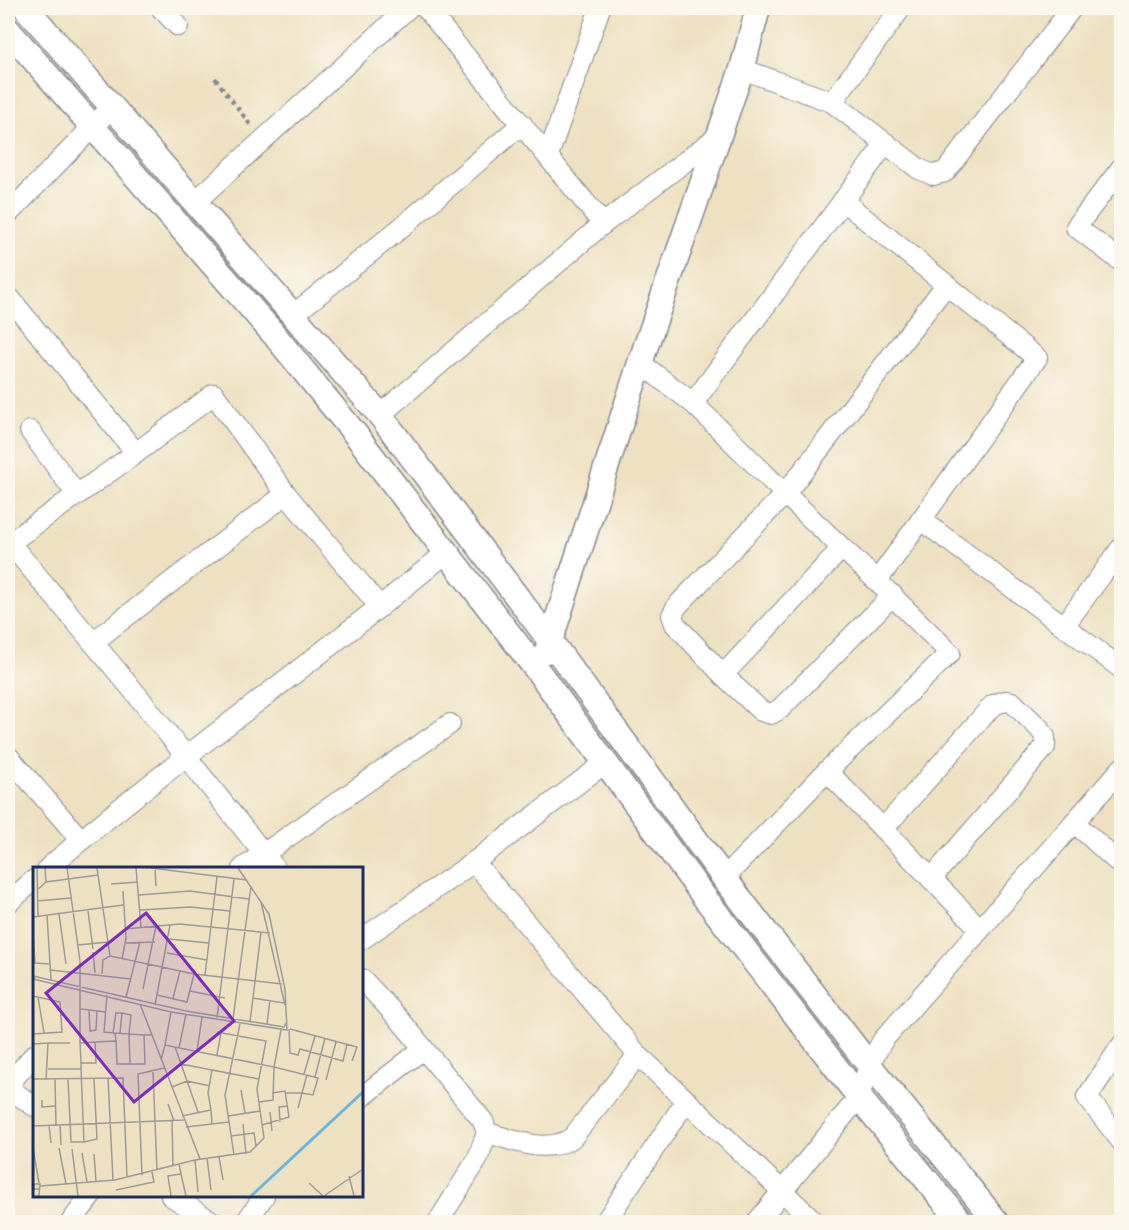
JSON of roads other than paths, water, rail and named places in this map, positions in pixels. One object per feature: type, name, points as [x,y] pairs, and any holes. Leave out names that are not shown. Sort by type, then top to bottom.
[{"type":"street","points":[[26,8],[380,415],[551,642],[724,878],[869,1065],[997,1222]]},
{"type":"street","points":[[161,8],[178,26]]},
{"type":"street","points":[[196,201],[408,8]]},
{"type":"street","points":[[426,8],[603,224]]},
{"type":"street","points":[[548,156],[600,8]]},
{"type":"street","points":[[540,674],[640,363],[742,69],[758,8]]},
{"type":"street","points":[[832,102],[901,8]]},
{"type":"street","points":[[742,69],[832,102],[919,169],[933,175],[945,171],[1072,8]]},
{"type":"street","points":[[8,30],[272,332],[356,435],[540,674],[705,898],[859,1098],[961,1222]]},
{"type":"street","points":[[8,214],[112,106]]},
{"type":"street","points":[[293,315],[397,231],[522,124]]},
{"type":"street","points":[[380,415],[603,224],[717,137]]},
{"type":"street","points":[[693,403],[886,143]]},
{"type":"street","points":[[1122,167],[1076,227],[1122,262]]},
{"type":"street","points":[[843,201],[1037,358],[877,581]]},
{"type":"street","points":[[893,595],[780,709],[771,714],[761,711],[723,675],[675,624],[672,615],[677,606],[785,494],[946,285]]},
{"type":"street","points":[[8,296],[136,453]]},
{"type":"street","points":[[640,363],[693,403],[785,494],[893,595],[950,653],[827,771],[724,878]]},
{"type":"street","points":[[268,861],[93,642],[8,542],[136,453],[214,394],[286,494],[381,607]]},
{"type":"street","points":[[30,431],[77,495]]},
{"type":"street","points":[[93,642],[286,494]]},
{"type":"street","points":[[921,520],[1122,669]]},
{"type":"street","points":[[723,675],[842,548]]},
{"type":"street","points":[[1064,626],[1122,548]]},
{"type":"street","points":[[49,867],[184,757],[381,607],[447,552]]},
{"type":"street","points":[[883,829],[993,705],[1005,701],[1012,702],[1040,729],[1045,737],[1045,747],[931,879]]},
{"type":"street","points":[[247,867],[268,861],[450,724]]},
{"type":"street","points":[[8,756],[81,840]]},
{"type":"street","points":[[363,938],[474,862],[605,763]]},
{"type":"street","points":[[827,771],[980,929]]},
{"type":"street","points":[[757,1222],[859,1098],[869,1065],[883,1040],[1074,822],[1118,779]]},
{"type":"street","points":[[1074,822],[1122,866]]},
{"type":"street","points":[[474,862],[638,1055],[815,1222]]},
{"type":"street","points":[[8,903],[33,881]]},
{"type":"street","points":[[363,980],[483,1121],[487,1132],[477,1160],[438,1222]]},
{"type":"street","points":[[1122,1046],[1087,1097],[1122,1142]]},
{"type":"street","points":[[363,1096],[423,1049]]},
{"type":"street","points":[[487,1132],[538,1147],[561,1144],[572,1138],[638,1055]]},
{"type":"street","points":[[33,1056],[8,1087],[33,1105]]},
{"type":"street","points":[[605,1222],[686,1101]]},
{"type":"street","points":[[70,1222],[90,1197]]},
{"type":"street","points":[[173,1197],[213,1222]]},
{"type":"street","points":[[246,1222],[263,1197]]}]
